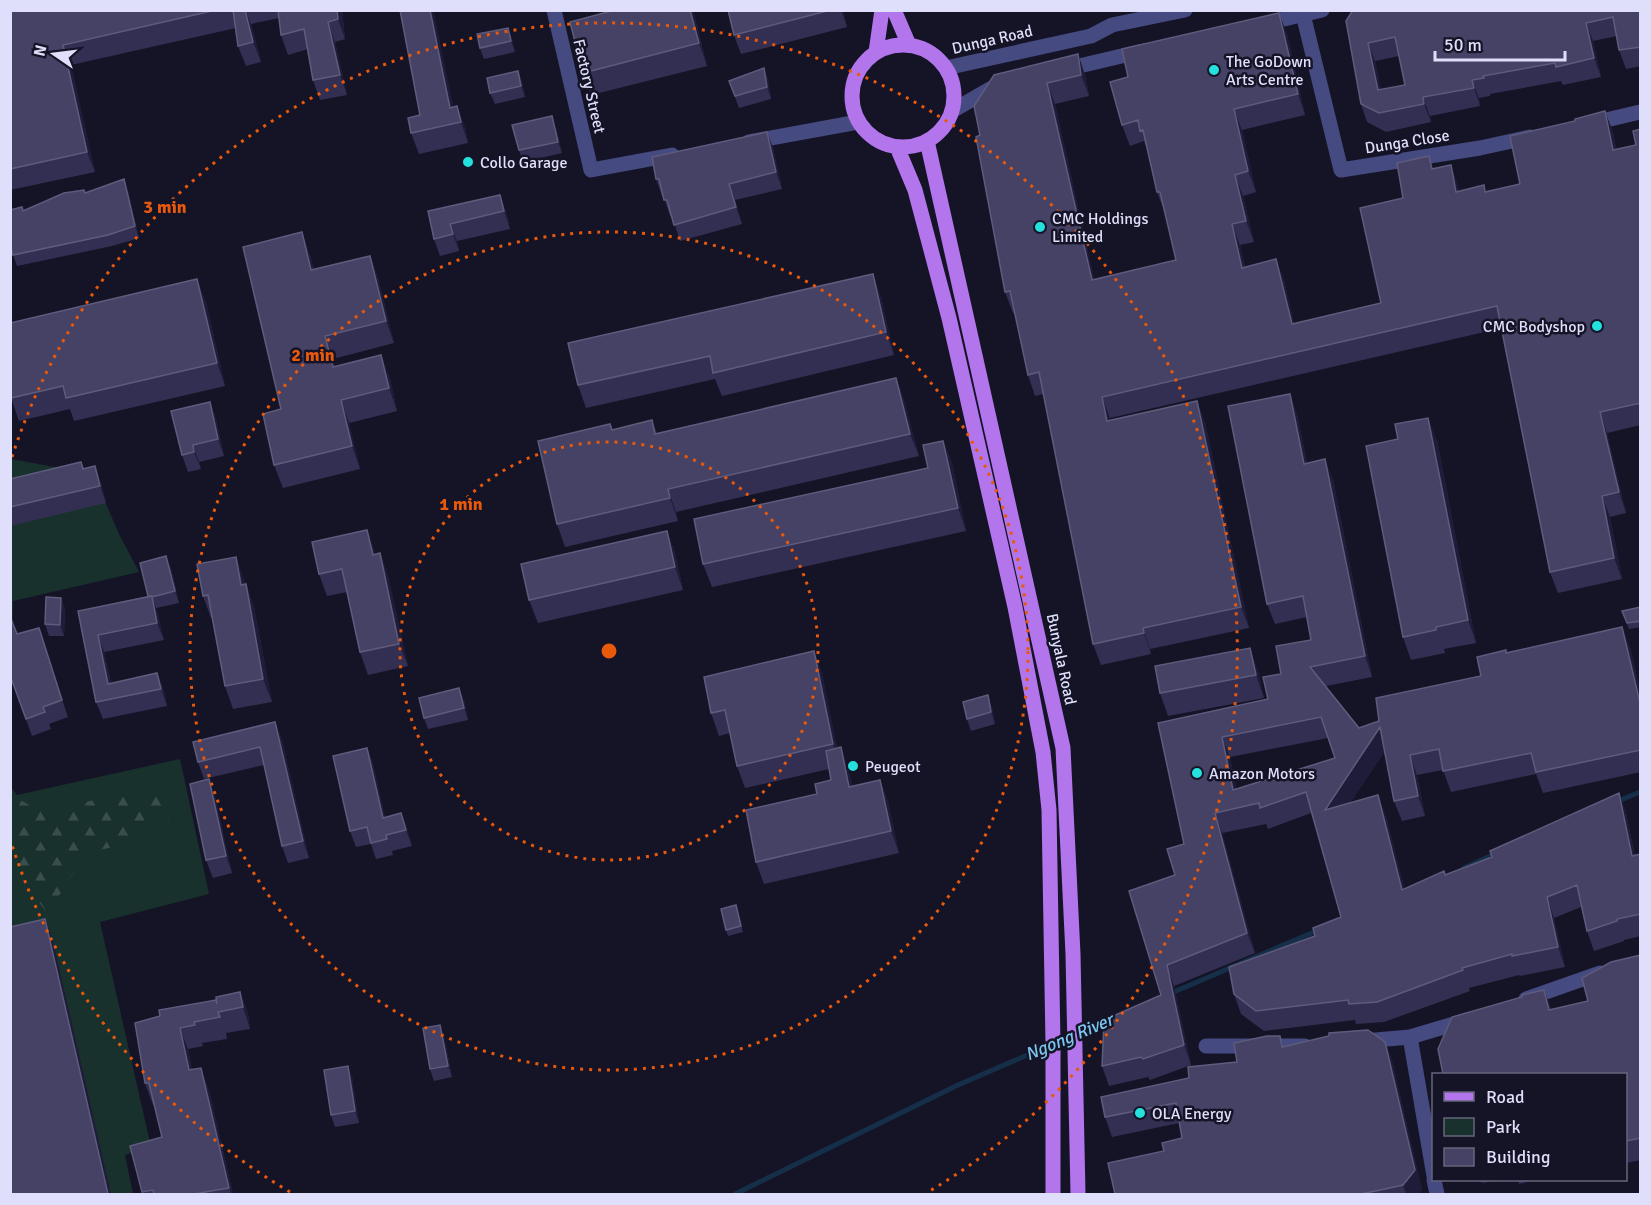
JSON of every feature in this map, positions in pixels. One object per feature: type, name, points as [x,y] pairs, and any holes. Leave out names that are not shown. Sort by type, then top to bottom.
[{"type":"main road","points":[[876,52],[882,10]]},
{"type":"main road","points":[[894,10],[909,45]]},
{"type":"main road","points":[[909,45],[923,49],[936,57],[946,68],[954,89],[952,111],[943,128],[927,141],[913,147],[897,147],[882,143],[868,134],[858,122],[852,103],[853,84],[861,66],[876,52],[891,46],[909,45]]},
{"type":"main road","name":"Bunyala Road","points":[[927,141],[1063,748],[1072,931],[1077,1194]]},
{"type":"main road","points":[[897,147],[915,190],[949,318],[1015,607],[1043,752],[1049,822],[1053,1194]]},
{"type":"street","name":"Factory Street","points":[[554,10],[591,170],[689,152]]},
{"type":"street","name":"Dunga Road","points":[[946,68],[1091,36],[1112,25],[1185,10]]},
{"type":"street","points":[[1245,28],[1322,10]]},
{"type":"street","name":"Dunga Close","points":[[1303,13],[1341,170],[1480,148],[1543,135]]},
{"type":"street","points":[[1048,73],[1153,49]]},
{"type":"street","points":[[952,111],[990,89],[1017,81]]},
{"type":"street","points":[[1575,127],[1641,112]]},
{"type":"street","points":[[730,145],[858,122]]},
{"type":"street","points":[[1511,1004],[1618,967]]},
{"type":"street","points":[[1348,1043],[1410,1037],[1480,1015]]},
{"type":"street","points":[[1410,1037],[1432,1166]]},
{"type":"street","points":[[1206,1046],[1315,1045]]},
{"type":"green space","points":[[11,459],[93,474],[119,534],[139,572],[13,601],[11,734]]},
{"type":"green space","points":[[180,759],[209,894],[100,922],[151,1147],[125,1155],[133,1194],[11,1194],[10,786],[17,795]]},
{"type":"green space","points":[[156,790],[169,819],[118,846],[85,853],[48,914],[13,869],[11,862],[11,795],[44,813],[113,795]]},
{"type":"building","points":[[10,10],[216,10],[63,45],[87,152],[10,169]]},
{"type":"building","points":[[233,10],[245,10],[253,42],[238,46]]},
{"type":"building","points":[[278,10],[337,10],[338,19],[328,22],[340,75],[313,80],[304,29],[281,35]]},
{"type":"building","points":[[400,10],[430,10],[450,108],[457,106],[461,122],[411,133],[408,118],[420,115]]},
{"type":"building","points":[[615,10],[690,10],[699,43],[583,73],[570,22]]},
{"type":"building","points":[[728,10],[831,10],[734,35]]},
{"type":"building","points":[[1353,10],[1641,10],[1641,47],[1619,50],[1613,17],[1586,23],[1594,58],[1556,67],[1555,63],[1483,76],[1484,78],[1472,80],[1474,88],[1423,97],[1424,104],[1379,113],[1361,104],[1346,21]],"holes":[[[1395,37],[1405,85],[1378,90],[1368,43]]]},
{"type":"building","points":[[1279,13],[1298,94],[1234,109],[1248,171],[1235,175],[1246,221],[1232,224],[1242,268],[1276,259],[1292,324],[1381,303],[1360,208],[1403,198],[1397,163],[1429,156],[1432,169],[1451,165],[1456,192],[1484,185],[1485,192],[1520,184],[1510,136],[1575,121],[1575,119],[1605,111],[1613,150],[1636,145],[1633,131],[1641,129],[1641,403],[1600,412],[1619,492],[1602,496],[1614,558],[1550,572],[1497,306],[1102,397],[1107,421],[1197,401],[1241,607],[1143,628],[1144,633],[1093,644],[1039,372],[1028,375],[1010,291],[1005,292],[976,137],[980,135],[974,106],[994,75],[1078,54],[1081,75],[1047,83],[1092,280],[1176,260],[1143,130],[1140,131],[1138,120],[1122,125],[1110,82],[1128,77],[1122,49]]},
{"type":"building","points":[[508,28],[511,41],[480,48],[477,34]]},
{"type":"building","points":[[764,68],[767,87],[735,96],[729,81]]},
{"type":"building","points":[[518,71],[521,86],[490,93],[487,78]]},
{"type":"building","points":[[552,116],[558,142],[519,150],[512,125]]},
{"type":"building","points":[[767,132],[776,172],[729,184],[736,207],[674,225],[659,179],[656,179],[652,157]]},
{"type":"building","points":[[124,179],[135,226],[108,235],[13,255],[10,244],[10,210],[22,207],[23,211],[64,193],[84,190],[85,193]]},
{"type":"building","points":[[500,195],[504,211],[450,224],[453,234],[434,239],[428,211]]},
{"type":"building","points":[[302,232],[311,270],[370,256],[386,321],[325,336],[333,367],[381,355],[389,388],[341,400],[352,446],[274,465],[263,414],[281,409],[243,247]]},
{"type":"building","points":[[873,274],[886,332],[713,373],[710,356],[578,385],[568,343]]},
{"type":"building","points":[[197,279],[217,363],[66,398],[63,386],[11,398],[10,323]]},
{"type":"building","points":[[896,378],[910,434],[668,489],[670,498],[557,524],[538,441],[610,424],[612,430],[652,420],[655,434]]},
{"type":"building","points":[[1290,394],[1304,464],[1325,459],[1365,656],[1310,667],[1359,728],[1379,721],[1376,698],[1481,676],[1477,657],[1506,650],[1506,653],[1622,627],[1641,707],[1641,750],[1536,772],[1531,753],[1443,771],[1439,749],[1410,755],[1418,796],[1394,801],[1380,727],[1325,810],[1378,795],[1402,890],[1444,871],[1445,875],[1492,857],[1490,851],[1619,793],[1632,856],[1641,854],[1641,914],[1617,919],[1617,921],[1587,931],[1577,885],[1547,897],[1558,947],[1512,956],[1512,954],[1462,968],[1463,970],[1377,1002],[1349,1004],[1348,1000],[1256,1011],[1234,994],[1229,967],[1315,936],[1313,928],[1341,917],[1306,792],[1260,808],[1259,803],[1215,813],[1247,933],[1167,965],[1184,1045],[1143,1059],[1141,1057],[1102,1066],[1104,1020],[1161,995],[1129,891],[1175,875],[1167,849],[1184,844],[1158,723],[1268,699],[1263,677],[1281,674],[1276,646],[1311,640],[1303,596],[1267,604],[1228,406]],"holes":[[[1321,717],[1335,758],[1233,790],[1222,737]]]},
{"type":"building","points":[[210,402],[218,439],[193,445],[194,452],[182,455],[171,411]]},
{"type":"building","points":[[1428,418],[1468,620],[1403,637],[1366,446],[1398,439],[1395,424]]},
{"type":"building","points":[[943,441],[958,508],[703,564],[694,519],[928,468],[923,445]]},
{"type":"building","points":[[81,462],[83,469],[95,466],[100,486],[10,507],[10,479]]},
{"type":"building","points":[[367,530],[373,555],[380,553],[399,644],[360,652],[342,569],[319,574],[312,542]]},
{"type":"building","points":[[667,531],[675,567],[529,600],[521,564]]},
{"type":"building","points":[[166,556],[175,591],[148,596],[140,563]]},
{"type":"building","points":[[236,557],[241,585],[246,584],[263,679],[225,686],[208,595],[203,596],[197,564]]},
{"type":"building","points":[[152,596],[157,623],[98,635],[108,684],[157,673],[161,689],[96,702],[78,611]]},
{"type":"building","points":[[46,597],[61,598],[60,625],[45,624]]},
{"type":"building","points":[[1641,607],[1641,621],[1627,623],[1622,611]]},
{"type":"building","points":[[10,616],[17,634],[39,628],[62,700],[43,707],[45,712],[26,719],[10,675]]},
{"type":"building","points":[[1250,648],[1256,675],[1160,693],[1155,666]]},
{"type":"building","points":[[814,651],[833,744],[737,766],[725,710],[711,713],[704,677]]},
{"type":"building","points":[[459,688],[464,708],[424,718],[419,698]]},
{"type":"building","points":[[988,695],[991,712],[967,719],[963,702]]},
{"type":"building","points":[[275,722],[303,841],[282,846],[260,747],[198,762],[193,742]]},
{"type":"building","points":[[841,747],[849,787],[880,780],[891,831],[756,862],[746,810],[817,794],[815,784],[831,780],[826,751]]},
{"type":"building","points":[[367,748],[383,818],[401,813],[406,830],[386,835],[387,839],[371,843],[367,827],[350,831],[333,756]]},
{"type":"building","points":[[209,779],[226,856],[206,860],[190,784]]},
{"type":"building","points":[[736,905],[741,926],[726,930],[721,909]]},
{"type":"building","points":[[45,919],[108,1194],[10,1194],[10,927]]},
{"type":"building","points":[[1641,955],[1641,1138],[1627,1141],[1627,1073],[1443,1073],[1438,1049],[1452,1017],[1544,990],[1549,1010],[1588,1001],[1582,978],[1611,962]]},
{"type":"building","points":[[240,992],[243,1007],[218,1012],[220,1017],[194,1022],[195,1025],[180,1028],[189,1070],[201,1068],[229,1188],[194,1194],[154,1194],[153,1190],[142,1192],[130,1146],[162,1137],[149,1083],[145,1083],[135,1023],[160,1016],[159,1010],[216,1000],[217,1004],[216,997]]},
{"type":"building","points":[[440,1025],[448,1066],[430,1069],[423,1028]]},
{"type":"building","points":[[1368,1030],[1385,1042],[1415,1170],[1403,1185],[1361,1194],[1115,1194],[1108,1163],[1164,1151],[1162,1143],[1182,1138],[1176,1103],[1105,1117],[1101,1097],[1189,1078],[1188,1067],[1237,1062],[1234,1043],[1267,1036],[1280,1036],[1282,1047],[1329,1036],[1329,1033]]},
{"type":"building","points":[[348,1066],[355,1111],[331,1115],[324,1070]]},
{"type":"waterway","name":"Ngong River","points":[[1616,802],[1640,792]]},
{"type":"waterway","name":"Ngong River","points":[[1464,868],[1497,853]]},
{"type":"waterway","name":"Ngong River","points":[[1169,994],[1321,929]]},
{"type":"waterway","name":"Ngong River","points":[[735,1194],[958,1085],[1108,1020]]},
{"type":"place","name":"The GoDown Arts Centre","points":[[1214,70]]},
{"type":"place","name":"Collo Garage","points":[[468,162]]},
{"type":"place","name":"CMC Holdings Limited","points":[[1040,227]]},
{"type":"place","name":"CMC Bodyshop","points":[[1597,326]]},
{"type":"place","name":"Peugeot","points":[[853,766]]},
{"type":"place","name":"Amazon Motors","points":[[1197,773]]},
{"type":"place","name":"OLA Energy","points":[[1140,1113]]}]
